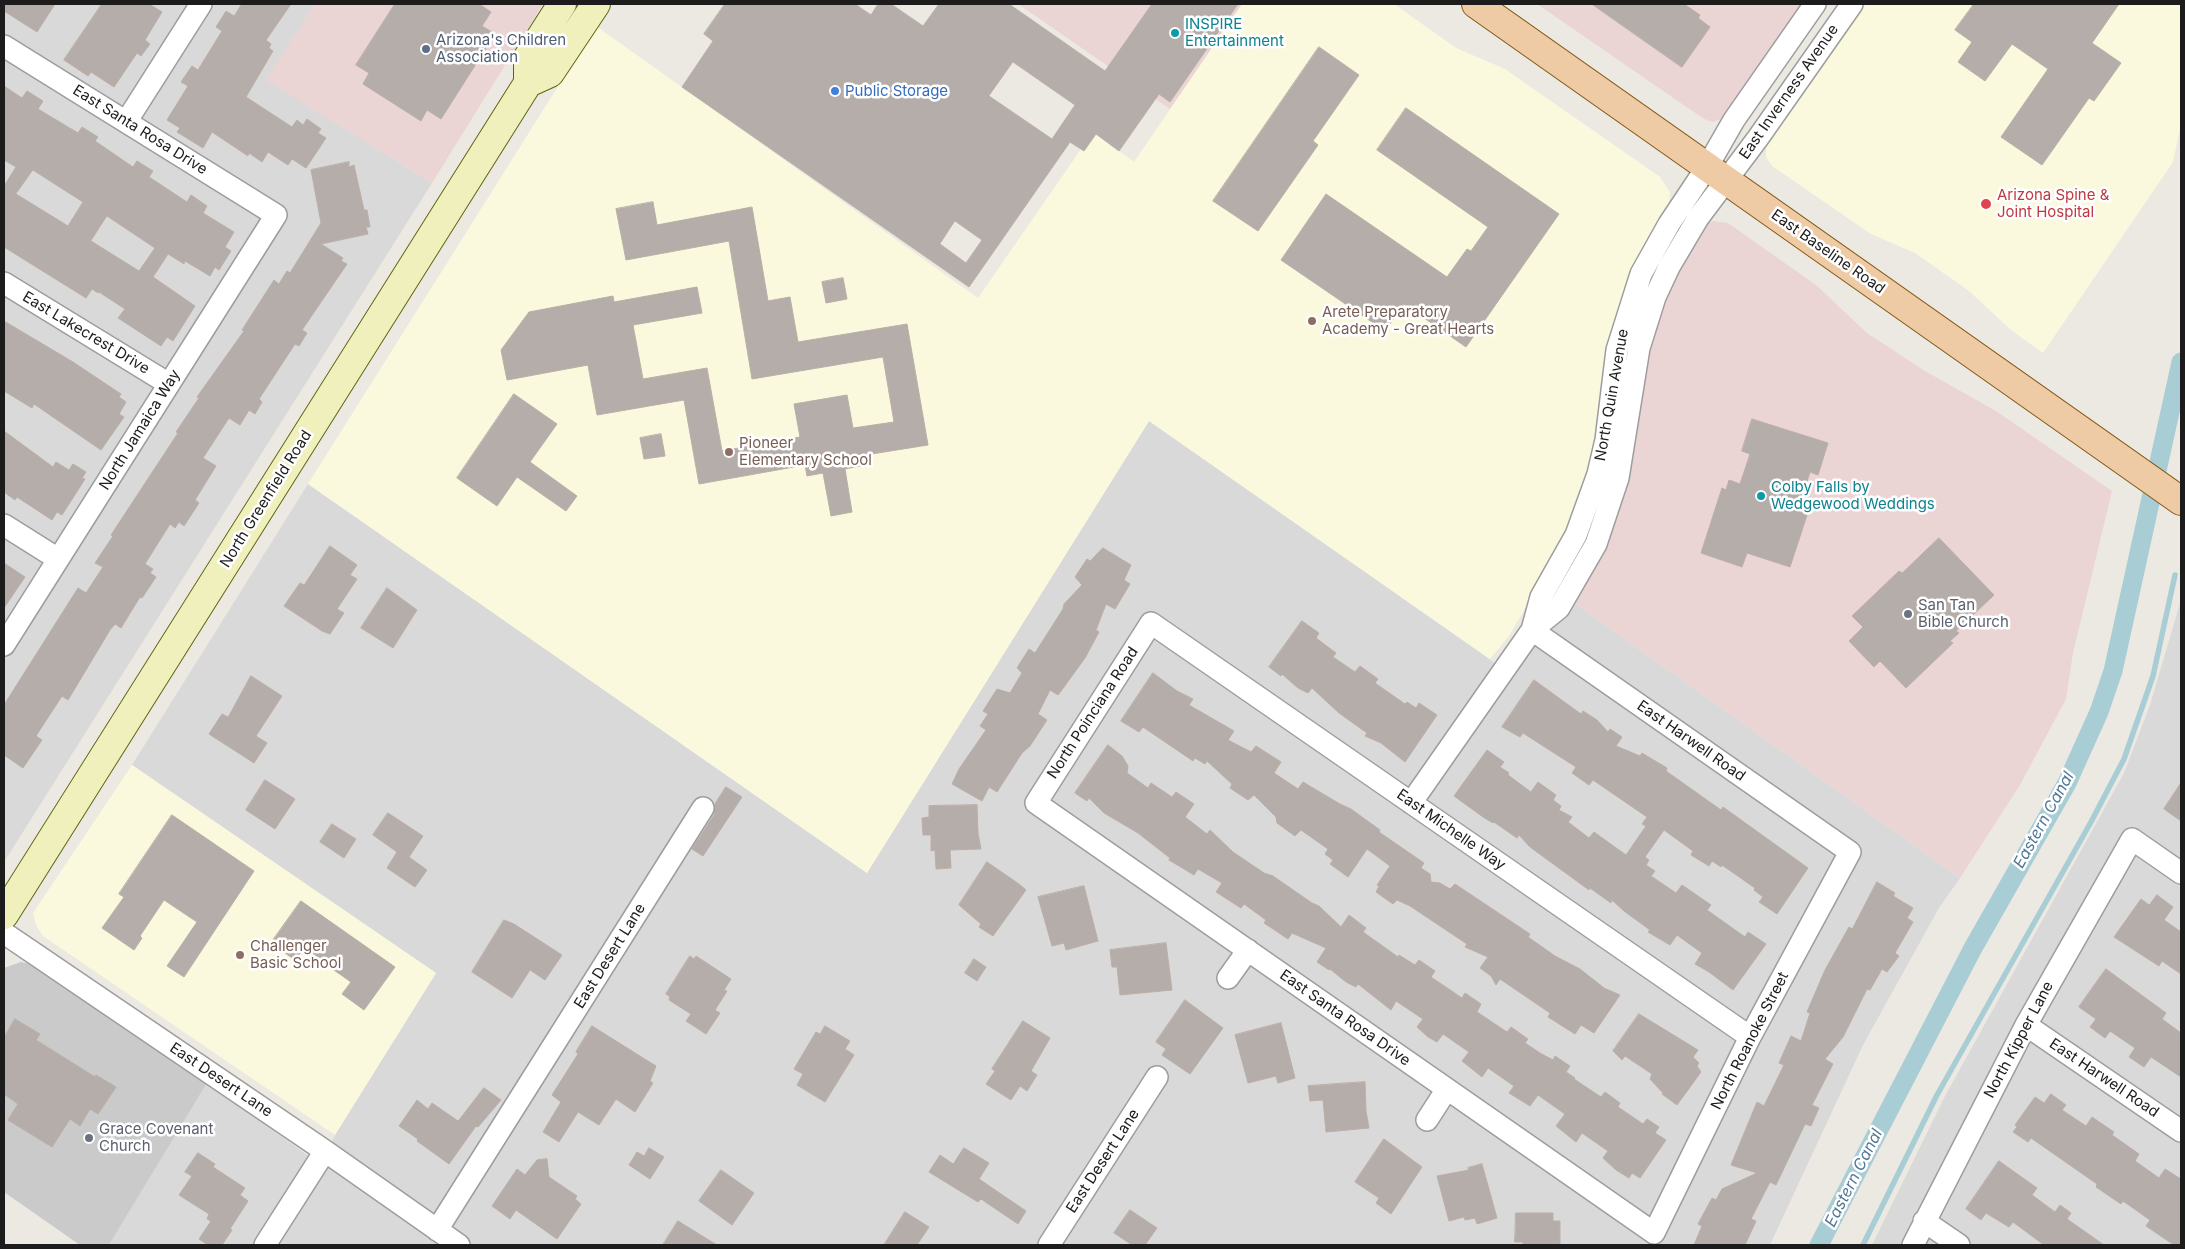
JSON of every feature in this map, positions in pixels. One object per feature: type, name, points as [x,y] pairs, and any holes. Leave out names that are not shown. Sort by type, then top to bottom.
[{"type":"main road","points":[[562,4],[528,57],[528,84],[550,73],[596,4]]},
{"type":"main road","name":"East Baseline Road","points":[[1476,4],[2179,499]]},
{"type":"main road","name":"North Greenfield Road","points":[[4,915],[528,84]]},
{"type":"street","points":[[126,122],[200,4]]},
{"type":"street","name":"East Inverness Avenue","points":[[1716,173],[1734,120],[1815,4]]},
{"type":"street","name":"East Inverness Avenue","points":[[1716,173],[1758,138],[1852,4]]},
{"type":"street","name":"East Santa Rosa Drive","points":[[4,46],[276,215]]},
{"type":"street","name":"North Quin Avenue","points":[[1411,803],[1532,630],[1559,608],[1596,544],[1618,478],[1633,374],[1647,320],[1669,267],[1716,173]]},
{"type":"street","name":"North Jamaica Way","points":[[4,645],[276,215]]},
{"type":"street","name":"East Lakecrest Drive","points":[[4,283],[169,384]]},
{"type":"street","points":[[4,525],[58,559]]},
{"type":"street","name":"North Poinciana Road","points":[[1036,803],[1151,623]]},
{"type":"street","name":"East Michelle Way","points":[[1151,623],[1750,1037]]},
{"type":"street","name":"East Harwell Road","points":[[1532,630],[1850,852]]},
{"type":"street","name":"East Santa Rosa Drive","points":[[1036,803],[1654,1233]]},
{"type":"street","name":"East Desert Lane","points":[[437,1230],[703,808]]},
{"type":"street","name":"North Kipper Lane","points":[[1912,1245],[2026,1025],[2132,839],[2181,873]]},
{"type":"street","name":"North Roanoke Street","points":[[1654,1233],[1750,1037],[1850,852]]},
{"type":"street","name":"East Desert Lane","points":[[4,933],[325,1151],[459,1245]]},
{"type":"street","points":[[1228,978],[1248,950]]},
{"type":"street","name":"East Harwell Road","points":[[2026,1025],[2181,1131]]},
{"type":"street","name":"East Desert Lane","points":[[1049,1245],[1158,1077]]},
{"type":"street","points":[[1427,1120],[1447,1089]]},
{"type":"street","points":[[265,1245],[325,1151]]},
{"type":"street","points":[[1924,1221],[1959,1245]]},
{"type":"shaded area","points":[[4,4],[315,4],[267,80],[432,183],[4,862]]},
{"type":"shaded area","points":[[315,4],[543,4],[432,183],[266,80]]},
{"type":"shaded area","points":[[1018,4],[1242,4],[1170,109]]},
{"type":"shaded area","points":[[1242,4],[1394,4],[1456,48],[1505,69],[1660,177],[1670,192],[1669,204],[1638,258],[1622,297],[1609,343],[1591,461],[1577,510],[1562,544],[1509,636],[1490,659],[1149,421],[867,873],[308,484],[596,26],[978,298],[1081,149],[1084,151],[1096,134],[1134,162]]},
{"type":"shaded area","points":[[1537,4],[1803,4],[1727,113],[1723,118],[1713,122],[1704,119]]},
{"type":"shaded area","name":"Arizona Spine & Joint Hospital","points":[[1863,4],[2181,4],[2181,124],[2173,162],[2043,353],[2011,330],[1969,291],[1915,253],[1871,234],[1772,166],[1766,157],[1769,139]]},
{"type":"shaded area","points":[[1713,221],[1728,223],[1816,285],[1867,333],[1925,371],[1996,411],[2112,491],[2073,653],[2066,699],[2020,785],[1960,878],[1570,600],[1658,302],[1705,225]]},
{"type":"shaded area","points":[[1149,421],[1512,675],[1529,650],[1570,600],[1960,878],[1939,908],[1863,1045],[1770,1245],[109,1245],[207,1083],[321,1165],[335,1135],[436,973],[132,765],[308,484],[867,873]]},
{"type":"shaded area","points":[[2181,600],[2181,1245],[1872,1245],[1945,1096],[2124,773],[2150,705]]},
{"type":"shaded area","name":"Challenger Basic School","points":[[132,765],[436,973],[335,1135],[43,936],[36,925],[33,913]]},
{"type":"shaded area","name":"Grace Covenant Church","points":[[21,962],[36,965],[207,1083],[109,1245],[80,1245],[4,1192],[4,968]]},
{"type":"building","points":[[4,4],[55,4],[37,32],[4,11]]},
{"type":"building","points":[[102,4],[149,4],[162,12],[145,40],[150,44],[141,56],[137,53],[114,87],[91,72],[88,76],[64,60]]},
{"type":"building","points":[[242,4],[291,4],[266,40],[271,44],[269,48],[273,51],[246,97],[292,127],[297,120],[303,125],[307,119],[321,129],[318,133],[326,138],[306,168],[292,159],[288,165],[268,152],[262,162],[249,153],[248,156],[212,132],[203,148],[177,132],[180,128],[167,120],[188,86],[181,82],[192,66],[198,70],[222,31],[216,27],[226,11],[234,16]]},
{"type":"building","name":"Arizona's Children Association","points":[[395,4],[479,4],[491,12],[482,26],[495,34],[441,119],[427,110],[421,121],[363,84],[369,73],[356,65]]},
{"type":"building","points":[[725,4],[855,4],[871,15],[878,4],[891,4],[923,26],[939,4],[1009,4],[1105,71],[1152,4],[1238,4],[1170,102],[1159,94],[1119,151],[1096,134],[1084,151],[1070,142],[969,287],[682,87],[713,41],[704,34]],"holes":[[[1013,62],[1075,105],[1052,139],[989,96]],[[955,221],[982,240],[966,263],[940,244]]]},
{"type":"building","points":[[1592,4],[1684,4],[1700,15],[1698,18],[1710,27],[1682,67]]},
{"type":"building","points":[[1974,4],[2119,4],[2092,43],[2121,63],[2094,101],[2089,98],[2042,165],[2001,137],[2048,69],[2012,44],[1985,81],[1958,62],[1972,42],[1955,30]]},
{"type":"building","points":[[1319,47],[1359,75],[1313,141],[1318,145],[1258,231],[1213,201]]},
{"type":"building","points":[[4,86],[22,98],[27,91],[43,101],[38,109],[78,133],[82,127],[98,137],[95,141],[133,167],[137,161],[153,171],[149,177],[187,202],[191,195],[207,206],[203,213],[234,232],[225,247],[231,251],[219,270],[215,267],[210,276],[185,261],[184,264],[168,254],[153,277],[195,306],[173,341],[167,337],[161,346],[118,318],[125,309],[99,292],[92,289],[86,298],[4,247],[4,186],[16,167],[4,160]],"holes":[[[33,170],[83,202],[68,226],[16,194]],[[107,216],[155,248],[139,271],[91,241]]]},
{"type":"building","points":[[1406,108],[1559,214],[1466,347],[1404,304],[1385,331],[1281,260],[1326,194],[1447,277],[1467,249],[1471,251],[1488,227],[1377,150]]},
{"type":"building","points":[[349,162],[349,167],[354,165],[364,210],[367,210],[370,227],[366,227],[368,234],[321,244],[343,258],[341,261],[347,264],[302,330],[307,333],[299,346],[295,344],[259,399],[262,402],[255,414],[249,410],[240,425],[229,418],[203,458],[216,466],[195,500],[199,503],[184,526],[179,522],[175,528],[170,524],[145,564],[153,569],[150,573],[156,577],[142,598],[140,597],[121,628],[115,624],[110,630],[68,700],[62,696],[36,736],[42,740],[23,768],[4,755],[4,705],[78,588],[86,593],[103,567],[95,563],[113,536],[111,535],[178,433],[176,432],[199,398],[197,397],[244,331],[242,330],[274,280],[279,284],[287,271],[290,273],[321,223],[311,170]]},
{"type":"building","points":[[653,202],[657,225],[752,207],[768,301],[790,297],[798,342],[907,324],[928,445],[859,456],[860,466],[845,469],[852,512],[831,516],[823,473],[807,476],[805,465],[699,484],[684,400],[597,415],[588,365],[507,380],[501,350],[529,312],[613,296],[614,302],[697,287],[702,313],[633,325],[643,379],[707,368],[722,451],[800,437],[794,404],[847,395],[853,428],[894,422],[883,357],[752,379],[729,241],[626,260],[616,209]]},
{"type":"building","points":[[843,278],[847,299],[826,303],[822,282]]},
{"type":"building","points":[[4,321],[73,362],[121,394],[119,397],[126,402],[119,414],[124,417],[101,450],[34,404],[32,408],[4,391]]},
{"type":"building","points":[[514,394],[557,424],[530,462],[577,496],[566,511],[517,477],[497,506],[457,478]]},
{"type":"building","name":"Colby Falls by Wedgewood Weddings","points":[[1752,419],[1828,443],[1818,475],[1810,472],[1800,503],[1810,506],[1790,567],[1747,553],[1742,567],[1701,553],[1722,488],[1726,490],[1729,480],[1740,484],[1750,454],[1742,451]]},
{"type":"building","points":[[4,431],[53,467],[56,462],[69,470],[73,464],[86,472],[82,478],[85,479],[62,515],[57,512],[52,520],[17,497],[15,500],[4,492]]},
{"type":"building","points":[[661,434],[665,456],[644,459],[640,438]]},
{"type":"building","name":"San Tan Bible Church","points":[[1939,538],[1994,595],[1956,631],[1959,633],[1950,641],[1953,643],[1906,688],[1880,661],[1874,667],[1849,641],[1863,627],[1852,616],[1899,571],[1902,573]]},
{"type":"building","points":[[330,546],[357,565],[350,575],[357,579],[337,609],[344,613],[330,634],[322,631],[284,606],[300,583],[304,585]]},
{"type":"building","points":[[1103,548],[1131,565],[1124,580],[1130,584],[1115,609],[1106,604],[1096,630],[1099,632],[1085,658],[1058,695],[1050,690],[1038,714],[1047,720],[1030,746],[1022,753],[997,792],[989,787],[982,801],[952,784],[959,769],[986,730],[980,726],[988,714],[983,711],[997,689],[1010,693],[1022,673],[1017,668],[1029,649],[1035,653],[1063,609],[1064,604],[1082,585],[1075,577],[1087,559],[1090,561]]},
{"type":"building","points":[[4,563],[25,577],[4,608]]},
{"type":"building","points":[[387,588],[417,610],[393,648],[361,628]]},
{"type":"building","points":[[1302,621],[1319,633],[1316,638],[1336,653],[1333,657],[1355,672],[1360,666],[1378,679],[1375,683],[1405,704],[1407,702],[1416,708],[1419,703],[1437,715],[1405,762],[1381,743],[1365,736],[1367,733],[1339,713],[1312,688],[1308,693],[1269,667]]},
{"type":"building","points":[[1153,673],[1177,691],[1193,699],[1189,705],[1234,731],[1228,740],[1251,752],[1256,746],[1281,762],[1274,773],[1298,789],[1303,782],[1351,809],[1380,830],[1379,832],[1424,863],[1421,868],[1430,874],[1431,882],[1440,883],[1450,889],[1455,884],[1530,934],[1528,937],[1555,956],[1580,969],[1604,988],[1620,995],[1594,1033],[1581,1025],[1575,1034],[1548,1017],[1550,1013],[1500,979],[1496,985],[1491,976],[1480,968],[1488,957],[1465,947],[1467,944],[1410,906],[1397,900],[1393,904],[1376,892],[1379,886],[1377,885],[1390,866],[1367,849],[1348,877],[1330,864],[1333,860],[1325,854],[1328,849],[1301,830],[1295,836],[1277,823],[1276,817],[1254,795],[1248,800],[1230,788],[1232,784],[1207,761],[1205,764],[1195,758],[1193,761],[1143,727],[1139,732],[1121,721]]},
{"type":"building","points":[[251,676],[282,696],[256,736],[267,743],[254,763],[209,734],[222,714],[228,717]]},
{"type":"building","points":[[1534,680],[1581,714],[1583,711],[1597,720],[1608,732],[1610,729],[1622,737],[1616,746],[1640,756],[1642,753],[1667,768],[1666,771],[1721,810],[1723,807],[1808,868],[1777,914],[1759,902],[1763,897],[1754,890],[1755,888],[1722,865],[1721,867],[1712,861],[1709,866],[1691,855],[1693,851],[1664,830],[1645,857],[1649,860],[1646,865],[1655,871],[1651,876],[1676,893],[1682,885],[1711,905],[1707,910],[1745,937],[1748,932],[1766,944],[1733,990],[1695,964],[1702,953],[1677,935],[1670,945],[1648,932],[1650,930],[1612,900],[1611,903],[1590,888],[1589,890],[1530,847],[1519,835],[1517,838],[1454,796],[1487,750],[1504,762],[1500,767],[1509,773],[1508,775],[1531,792],[1538,782],[1556,795],[1553,800],[1561,806],[1559,810],[1572,817],[1568,822],[1589,838],[1594,832],[1626,855],[1646,826],[1642,824],[1647,817],[1593,780],[1589,785],[1572,773],[1576,767],[1523,733],[1520,737],[1502,727]]},
{"type":"building","points":[[1108,745],[1122,756],[1128,766],[1127,773],[1148,788],[1151,783],[1172,797],[1176,792],[1194,804],[1185,817],[1207,834],[1210,830],[1233,852],[1319,906],[1341,927],[1349,915],[1366,928],[1363,932],[1398,957],[1399,955],[1415,965],[1419,960],[1435,971],[1431,977],[1462,998],[1465,993],[1481,1004],[1477,1012],[1507,1032],[1511,1027],[1528,1039],[1525,1043],[1540,1053],[1553,1060],[1555,1056],[1570,1066],[1566,1072],[1574,1079],[1601,1097],[1605,1092],[1620,1103],[1618,1107],[1643,1124],[1647,1119],[1659,1127],[1655,1133],[1666,1140],[1640,1178],[1632,1173],[1629,1178],[1616,1170],[1603,1158],[1608,1151],[1582,1133],[1576,1142],[1556,1126],[1565,1114],[1538,1095],[1530,1106],[1509,1093],[1514,1086],[1488,1068],[1482,1077],[1462,1061],[1469,1052],[1443,1034],[1437,1042],[1428,1037],[1417,1027],[1423,1019],[1396,1001],[1391,1010],[1358,984],[1356,987],[1346,982],[1330,969],[1317,962],[1326,948],[1292,933],[1288,939],[1264,923],[1266,920],[1244,904],[1241,908],[1216,892],[1222,883],[1198,869],[1194,875],[1169,860],[1170,858],[1138,833],[1104,813],[1089,798],[1087,801],[1075,793]]},
{"type":"building","points":[[265,780],[295,799],[275,829],[246,810]]},
{"type":"building","points":[[2181,783],[2181,821],[2164,809]]},
{"type":"building","points":[[726,787],[742,797],[703,856],[692,849],[714,815],[715,804]]},
{"type":"building","points":[[977,805],[978,833],[981,849],[950,850],[951,868],[936,869],[935,850],[931,851],[931,835],[923,835],[922,818],[929,817],[929,806]]},
{"type":"building","points":[[388,813],[423,836],[409,857],[427,870],[415,887],[387,868],[397,852],[373,835]]},
{"type":"building","points":[[172,815],[254,871],[184,977],[167,966],[197,922],[164,900],[140,936],[142,938],[134,950],[102,928],[124,897],[119,894]]},
{"type":"building","points":[[332,824],[356,839],[344,858],[320,842]]},
{"type":"building","points":[[987,862],[1026,890],[993,936],[979,927],[981,924],[959,905]]},
{"type":"building","points":[[1877,882],[1895,893],[1893,896],[1913,908],[1907,918],[1913,922],[1895,953],[1899,956],[1887,972],[1882,969],[1870,990],[1867,989],[1843,1037],[1825,1059],[1833,1064],[1812,1105],[1819,1108],[1811,1126],[1805,1124],[1776,1185],[1770,1182],[1751,1219],[1756,1221],[1745,1245],[1694,1245],[1702,1226],[1698,1224],[1712,1198],[1716,1200],[1722,1189],[1757,1173],[1731,1165],[1757,1102],[1764,1106],[1784,1065],[1779,1063],[1791,1036],[1801,1041],[1810,1013],[1807,1012],[1825,970],[1849,927],[1852,929]]},
{"type":"building","points":[[1084,886],[1098,941],[1066,950],[1064,943],[1052,946],[1038,897]]},
{"type":"building","points":[[2157,895],[2173,907],[2164,920],[2181,932],[2181,974],[2162,961],[2159,966],[2114,937],[2141,899],[2149,905]]},
{"type":"building","points":[[301,901],[395,967],[364,1010],[342,994],[351,982],[304,949],[295,960],[271,943]]},
{"type":"building","points":[[504,920],[514,924],[562,955],[545,980],[530,970],[512,998],[472,972]]},
{"type":"building","points":[[1166,943],[1172,990],[1120,995],[1117,967],[1112,967],[1110,950]]},
{"type":"building","points":[[690,956],[694,959],[696,956],[731,979],[724,990],[727,991],[715,1010],[720,1013],[706,1034],[686,1021],[691,1014],[669,1000],[670,997],[666,994]]},
{"type":"building","points":[[974,959],[986,967],[977,981],[965,973]]},
{"type":"building","points":[[2106,969],[2166,1013],[2162,1019],[2181,1033],[2181,1077],[2151,1057],[2144,1067],[2129,1057],[2135,1048],[2110,1031],[2105,1038],[2090,1027],[2096,1019],[2079,1007]]},
{"type":"building","points":[[1185,1000],[1223,1028],[1190,1074],[1162,1055],[1166,1049],[1156,1042]]},
{"type":"building","points":[[1639,1014],[1698,1050],[1693,1057],[1699,1063],[1697,1066],[1701,1072],[1677,1105],[1662,1094],[1650,1079],[1652,1074],[1625,1056],[1622,1060],[1613,1051]]},
{"type":"building","name":"Grace Covenant Church","points":[[15,1019],[40,1034],[36,1040],[95,1077],[96,1075],[116,1087],[98,1114],[90,1109],[80,1126],[70,1119],[52,1147],[8,1120],[18,1104],[4,1094],[4,1038]]},
{"type":"building","points":[[1023,1021],[1050,1038],[1031,1071],[1037,1075],[1027,1091],[1020,1086],[1011,1100],[986,1084],[995,1071],[992,1069]]},
{"type":"building","points":[[1281,1023],[1295,1078],[1278,1083],[1276,1076],[1248,1083],[1235,1035]]},
{"type":"building","points":[[592,1026],[656,1066],[650,1081],[653,1083],[635,1112],[616,1099],[599,1125],[578,1112],[559,1142],[543,1132],[561,1102],[552,1095],[578,1054],[576,1052]]},
{"type":"building","points":[[825,1026],[850,1041],[845,1049],[854,1055],[825,1102],[797,1085],[803,1074],[794,1069],[816,1032],[820,1034]]},
{"type":"building","points":[[1365,1082],[1366,1111],[1369,1128],[1326,1132],[1323,1100],[1310,1101],[1308,1086]]},
{"type":"building","points":[[484,1088],[501,1100],[478,1127],[476,1126],[449,1164],[399,1126],[417,1100],[428,1109],[432,1103],[458,1121]]},
{"type":"building","points":[[2051,1094],[2066,1105],[2062,1110],[2086,1126],[2092,1117],[2114,1132],[2112,1135],[2139,1154],[2135,1161],[2159,1178],[2165,1169],[2181,1179],[2181,1245],[2174,1245],[2146,1226],[2150,1220],[2123,1201],[2121,1204],[2096,1187],[2097,1184],[2031,1138],[2028,1142],[2013,1132],[2017,1127],[2015,1125],[2035,1097],[2044,1103]]},
{"type":"building","points":[[1384,1139],[1422,1167],[1391,1214],[1376,1203],[1379,1198],[1355,1182]]},
{"type":"building","points":[[649,1148],[664,1157],[650,1179],[629,1165],[637,1152],[644,1156]]},
{"type":"building","points":[[964,1148],[989,1163],[979,1179],[1026,1211],[1018,1224],[981,1199],[978,1202],[929,1172],[940,1155],[953,1164]]},
{"type":"building","points":[[198,1153],[215,1164],[213,1167],[245,1188],[240,1195],[248,1201],[222,1245],[208,1245],[199,1239],[211,1221],[207,1219],[209,1214],[179,1195],[192,1176],[185,1172]]},
{"type":"building","points":[[547,1159],[549,1177],[577,1196],[575,1199],[581,1204],[557,1239],[516,1210],[510,1219],[492,1206],[517,1169],[525,1175],[537,1160]]},
{"type":"building","points":[[1999,1161],[2037,1188],[2032,1195],[2055,1212],[2060,1205],[2071,1213],[2067,1219],[2104,1245],[2044,1245],[2013,1222],[2009,1227],[1986,1213],[1981,1220],[1966,1209]]},
{"type":"building","points":[[1482,1164],[1497,1218],[1477,1224],[1475,1218],[1465,1220],[1464,1217],[1449,1221],[1437,1176],[1469,1170],[1468,1168]]},
{"type":"building","points":[[721,1170],[754,1193],[732,1225],[699,1201]]},
{"type":"building","points":[[1130,1210],[1157,1228],[1145,1245],[1132,1245],[1114,1233]]},
{"type":"building","points":[[905,1212],[929,1227],[917,1245],[884,1245]]},
{"type":"building","points":[[1516,1213],[1553,1213],[1553,1221],[1560,1221],[1560,1245],[1523,1245],[1523,1242],[1515,1242]]},
{"type":"building","points":[[678,1221],[717,1245],[663,1245]]},
{"type":"waterway","name":"Eastern Canal","points":[[1819,1245],[1973,948],[2067,783],[2099,712],[2113,671],[2181,362]]},
{"type":"waterway","points":[[1863,1245],[1937,1095],[2091,822],[2124,759],[2153,676],[2175,575]]},
{"type":"place","name":"INSPIRE Entertainment","points":[[1175,33]]},
{"type":"place","name":"Arizona's Children Association","points":[[426,49]]},
{"type":"place","name":"Public Storage","points":[[835,91]]},
{"type":"place","name":"Arizona Spine & Joint Hospital","points":[[1986,204]]},
{"type":"place","name":"Arete Preparatory Academy - Great Hearts","points":[[1312,321]]},
{"type":"place","name":"Pioneer Elementary School","points":[[729,452]]},
{"type":"place","name":"Colby Falls by Wedgewood Weddings","points":[[1761,496]]},
{"type":"place","name":"San Tan Bible Church","points":[[1908,614]]},
{"type":"place","name":"Challenger Basic School","points":[[240,955]]},
{"type":"place","name":"Grace Covenant Church","points":[[89,1138]]}]
